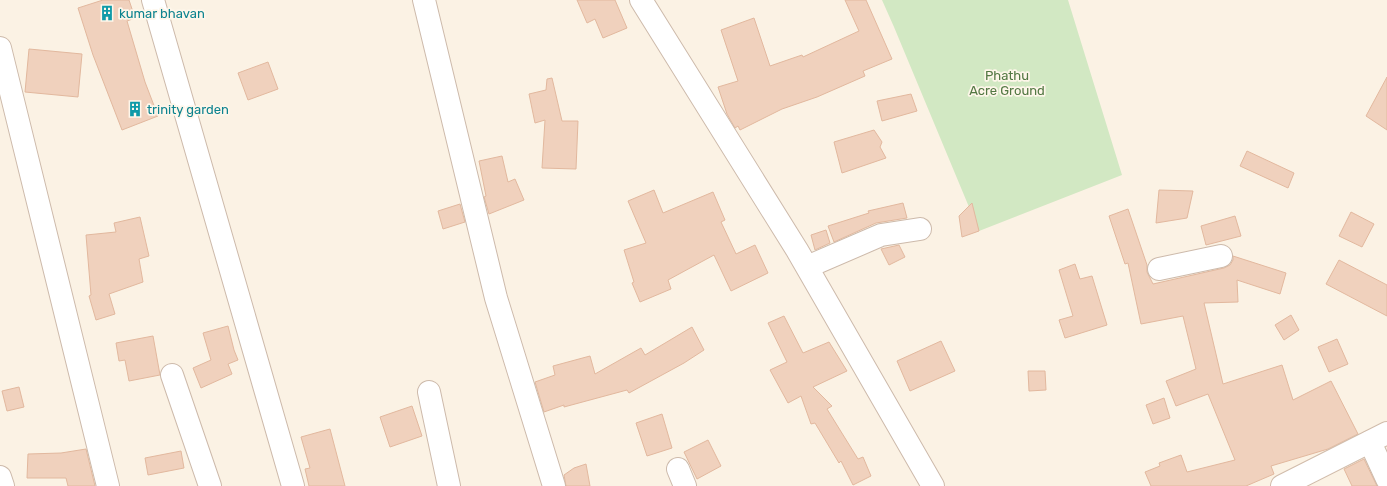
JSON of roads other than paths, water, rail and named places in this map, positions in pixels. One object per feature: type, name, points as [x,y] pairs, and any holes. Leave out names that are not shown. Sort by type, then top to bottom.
[{"type":"street","points":[[153,0],[293,486]]},
{"type":"street","points":[[424,0],[496,298],[554,486]]},
{"type":"street","points":[[641,0],[807,267],[933,486]]},
{"type":"street","points":[[0,48],[108,486]]},
{"type":"street","points":[[807,267],[881,235],[920,229]]},
{"type":"street","points":[[1158,268],[1221,256]]},
{"type":"street","points":[[172,375],[210,486]]},
{"type":"street","points":[[429,392],[449,486]]},
{"type":"street","points":[[1282,486],[1378,437],[1387,479]]},
{"type":"street","points":[[0,476],[3,486]]},
{"type":"place","name":"kumar bhavan","points":[[107,13]]},
{"type":"place","name":"trinity garden","points":[[135,109]]},
{"type":"park label","name":"Phathu Acre Ground","points":[[1007,82]]}]
